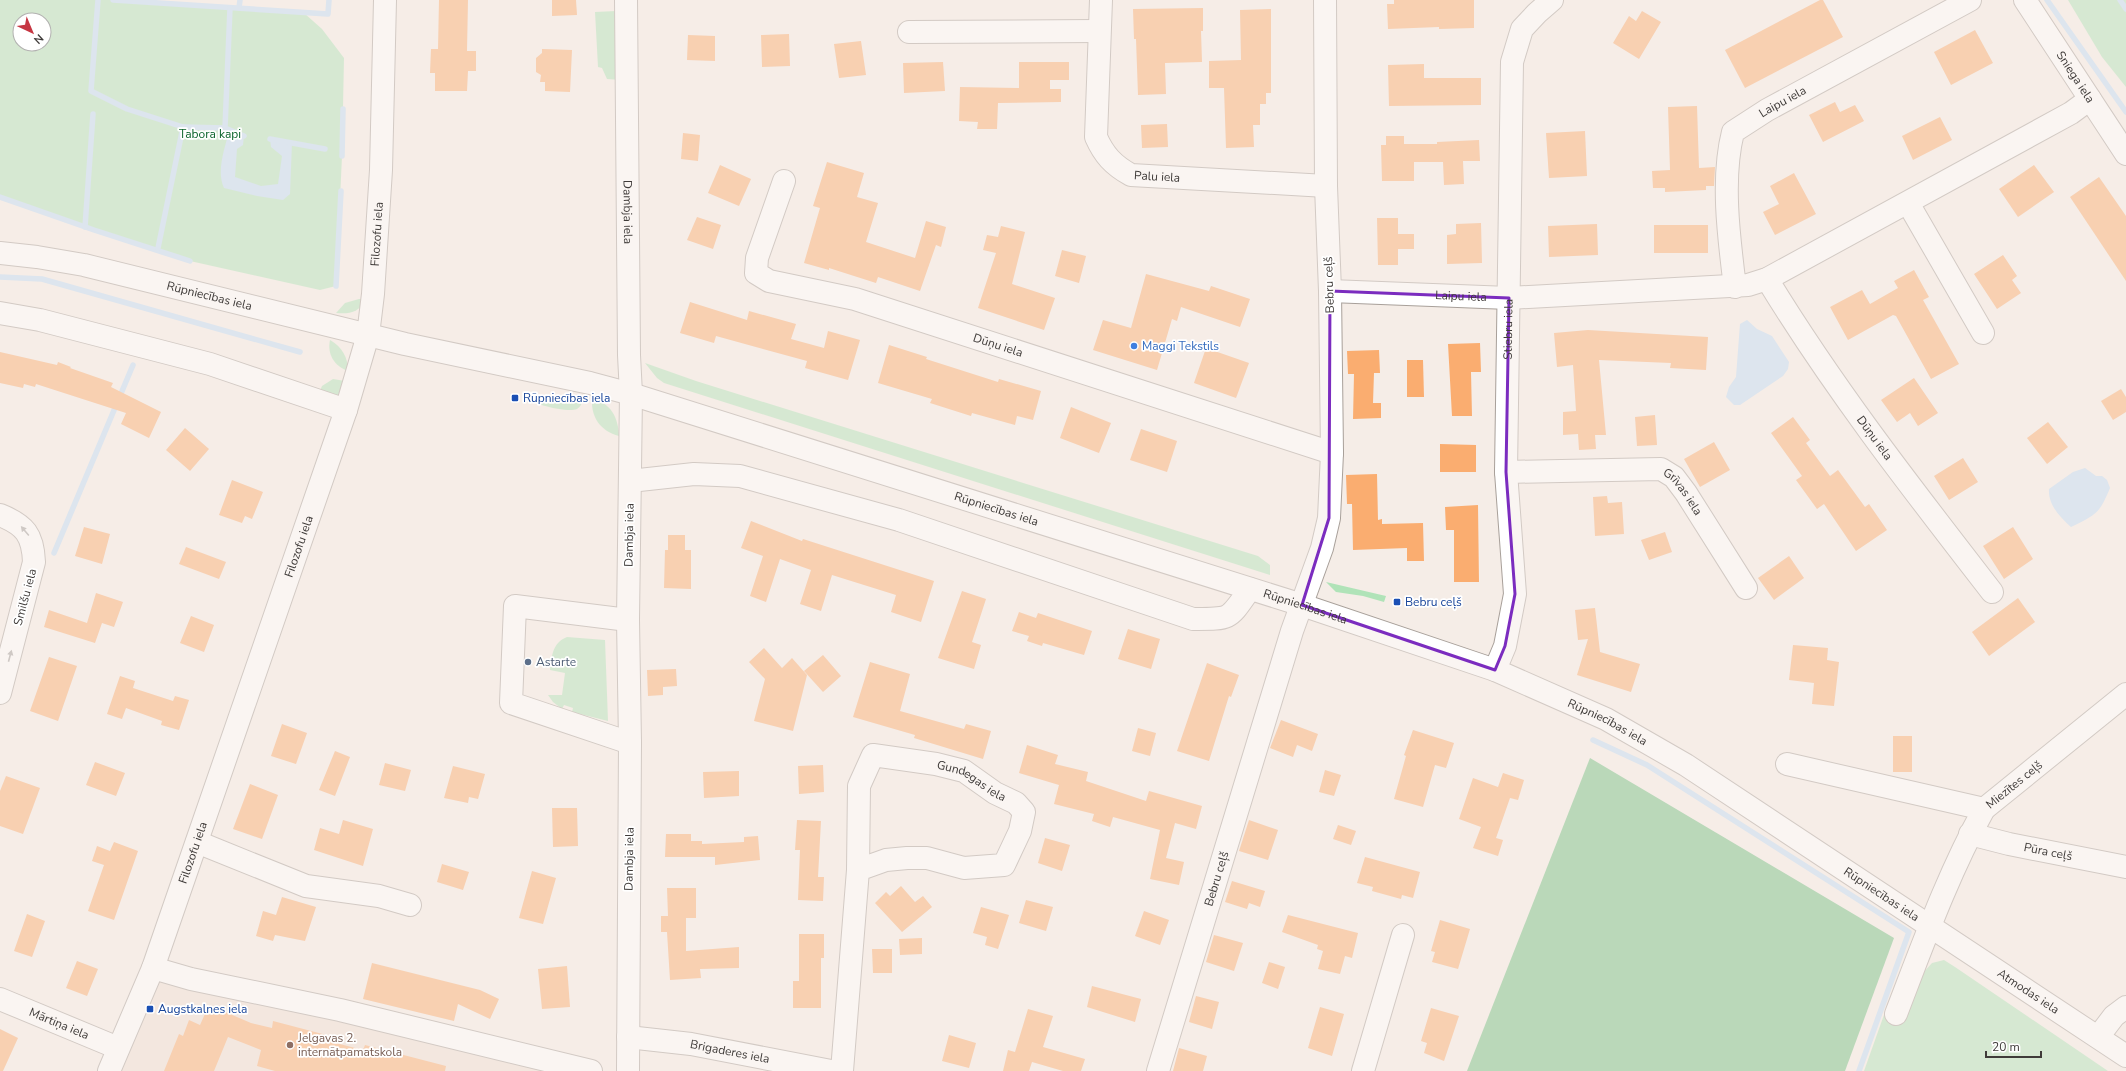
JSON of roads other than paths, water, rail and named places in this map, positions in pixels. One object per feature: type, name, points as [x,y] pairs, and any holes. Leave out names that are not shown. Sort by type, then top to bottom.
[{"type":"street","name":"Filozofu iela","points":[[109,1071],[153,968],[346,410],[368,335],[373,294],[381,170],[385,0]]},
{"type":"street","name":"Dambja iela","points":[[626,0],[629,355],[631,394],[628,620],[630,743],[628,1071]]},
{"type":"street","name":"Palu iela","points":[[1101,0],[1096,137],[1103,153],[1116,167],[1130,174],[1326,186]]},
{"type":"street","name":"Bebru ceļš","points":[[1158,1071],[1290,638],[1322,548],[1329,518],[1332,453],[1330,291],[1326,186],[1325,0]]},
{"type":"street","name":"Stiebru iela","points":[[1495,670],[1505,646],[1515,594],[1506,472],[1512,62],[1522,29],[1536,13],[1552,0]]},
{"type":"street","name":"Laipu iela","points":[[1736,287],[1730,242],[1728,192],[1729,150],[1733,132],[1767,110],[1970,0]]},
{"type":"street","name":"Sniega iela","points":[[2025,0],[2126,154]]},
{"type":"street","points":[[909,32],[1099,31]]},
{"type":"street","name":"Laipu iela","points":[[1330,291],[1509,298],[1736,287],[1748,285],[1767,279],[1908,203],[2071,113],[2090,99]]},
{"type":"street","name":"Dūņu iela","points":[[784,180],[757,258],[756,273],[769,281],[855,299],[1332,453]]},
{"type":"street","points":[[1908,203],[1982,332]]},
{"type":"street","name":"Rūpniecības iela","points":[[0,254],[37,257],[84,265],[368,335],[583,382],[631,394],[1302,605],[1495,670],[1606,720],[1686,764],[1931,926]]},
{"type":"street","name":"Dūņu iela","points":[[1767,279],[1812,350],[1858,418],[1992,592]]},
{"type":"street","points":[[0,313],[40,320],[210,364],[346,410]]},
{"type":"street","name":"Grīvas iela","points":[[1506,472],[1661,469],[1674,477],[1686,493],[1746,588]]},
{"type":"street","points":[[630,481],[694,474],[740,476],[899,520],[1193,619],[1220,619],[1231,615],[1250,589]]},
{"type":"street","name":"Smilšu iela","points":[[0,515],[13,520],[23,527],[30,537],[34,548],[34,562],[0,693]]},
{"type":"street","points":[[628,620],[515,606],[511,703],[630,743]]},
{"type":"street","name":"Miezītes ceļš","points":[[1896,1014],[1970,834],[1984,809],[2126,694]]},
{"type":"street","name":"Gundegas iela","points":[[842,1071],[858,870],[859,786],[873,756],[936,764],[964,771],[995,793],[1016,803],[1024,812],[1020,831],[1004,865],[964,868],[927,858],[907,858],[886,860],[858,870]]},
{"type":"street","points":[[1787,764],[1984,809]]},
{"type":"street","name":"Pūra ceļš","points":[[1970,834],[2009,844],[2126,867]]},
{"type":"street","points":[[197,842],[306,886],[378,896],[410,905]]},
{"type":"street","name":"Atmodas iela","points":[[1931,926],[2126,1056]]},
{"type":"street","points":[[1363,1071],[1403,935]]},
{"type":"street","points":[[153,968],[191,979],[340,1010],[591,1071]]},
{"type":"street","name":"Mārtiņa iela","points":[[0,999],[118,1048]]},
{"type":"street","points":[[2098,1037],[2114,1016],[2126,1007]]},
{"type":"street","name":"Brigaderes iela","points":[[628,1037],[691,1044],[831,1071]]},
{"type":"water","points":[[229,131],[244,136],[243,145],[237,149],[235,177],[261,186],[278,184],[282,156],[271,147],[270,139],[292,143],[290,194],[283,200],[257,196],[224,188],[221,167]]},
{"type":"water","points":[[1747,320],[1757,329],[1772,336],[1789,362],[1788,369],[1783,376],[1740,405],[1734,405],[1726,397],[1729,387],[1736,377],[1740,324]]},
{"type":"water","points":[[2085,468],[2096,476],[2102,476],[2107,480],[2110,488],[2100,508],[2092,516],[2071,527],[2059,515],[2050,500],[2049,489],[2073,472]]},
{"type":"waterway","points":[[98,0],[91,91],[127,109],[183,127],[225,128],[244,136]]},
{"type":"waterway","points":[[113,0],[328,14],[329,0]]},
{"type":"waterway","points":[[239,8],[240,0]]},
{"type":"waterway","points":[[2047,0],[2126,112]]},
{"type":"waterway","points":[[2120,0],[2126,9]]},
{"type":"waterway","points":[[225,128],[230,8]]},
{"type":"waterway","points":[[342,156],[343,109]]},
{"type":"waterway","points":[[85,227],[93,114]]},
{"type":"waterway","points":[[158,248],[183,127]]},
{"type":"waterway","points":[[270,139],[325,149]]},
{"type":"waterway","points":[[336,286],[341,191]]},
{"type":"waterway","points":[[0,197],[94,230],[190,261]]},
{"type":"waterway","points":[[0,277],[42,279],[300,352]]},
{"type":"waterway","points":[[54,553],[133,365]]},
{"type":"waterway","points":[[1593,740],[1647,765],[1909,932],[1859,1071]]},
{"type":"place","name":"Maggi Tekstils","points":[[1134,346]]},
{"type":"place","name":"Rūpniecības iela","points":[[515,398]]},
{"type":"place","name":"Bebru ceļš","points":[[1397,602]]},
{"type":"place","name":"Astarte","points":[[528,662]]},
{"type":"place","name":"Augstkalnes iela","points":[[150,1009]]},
{"type":"place","name":"Jelgavas 2. internātpamatskola","points":[[290,1045]]},
{"type":"park label","name":"Tabora kapi","points":[[210,134]]}]
